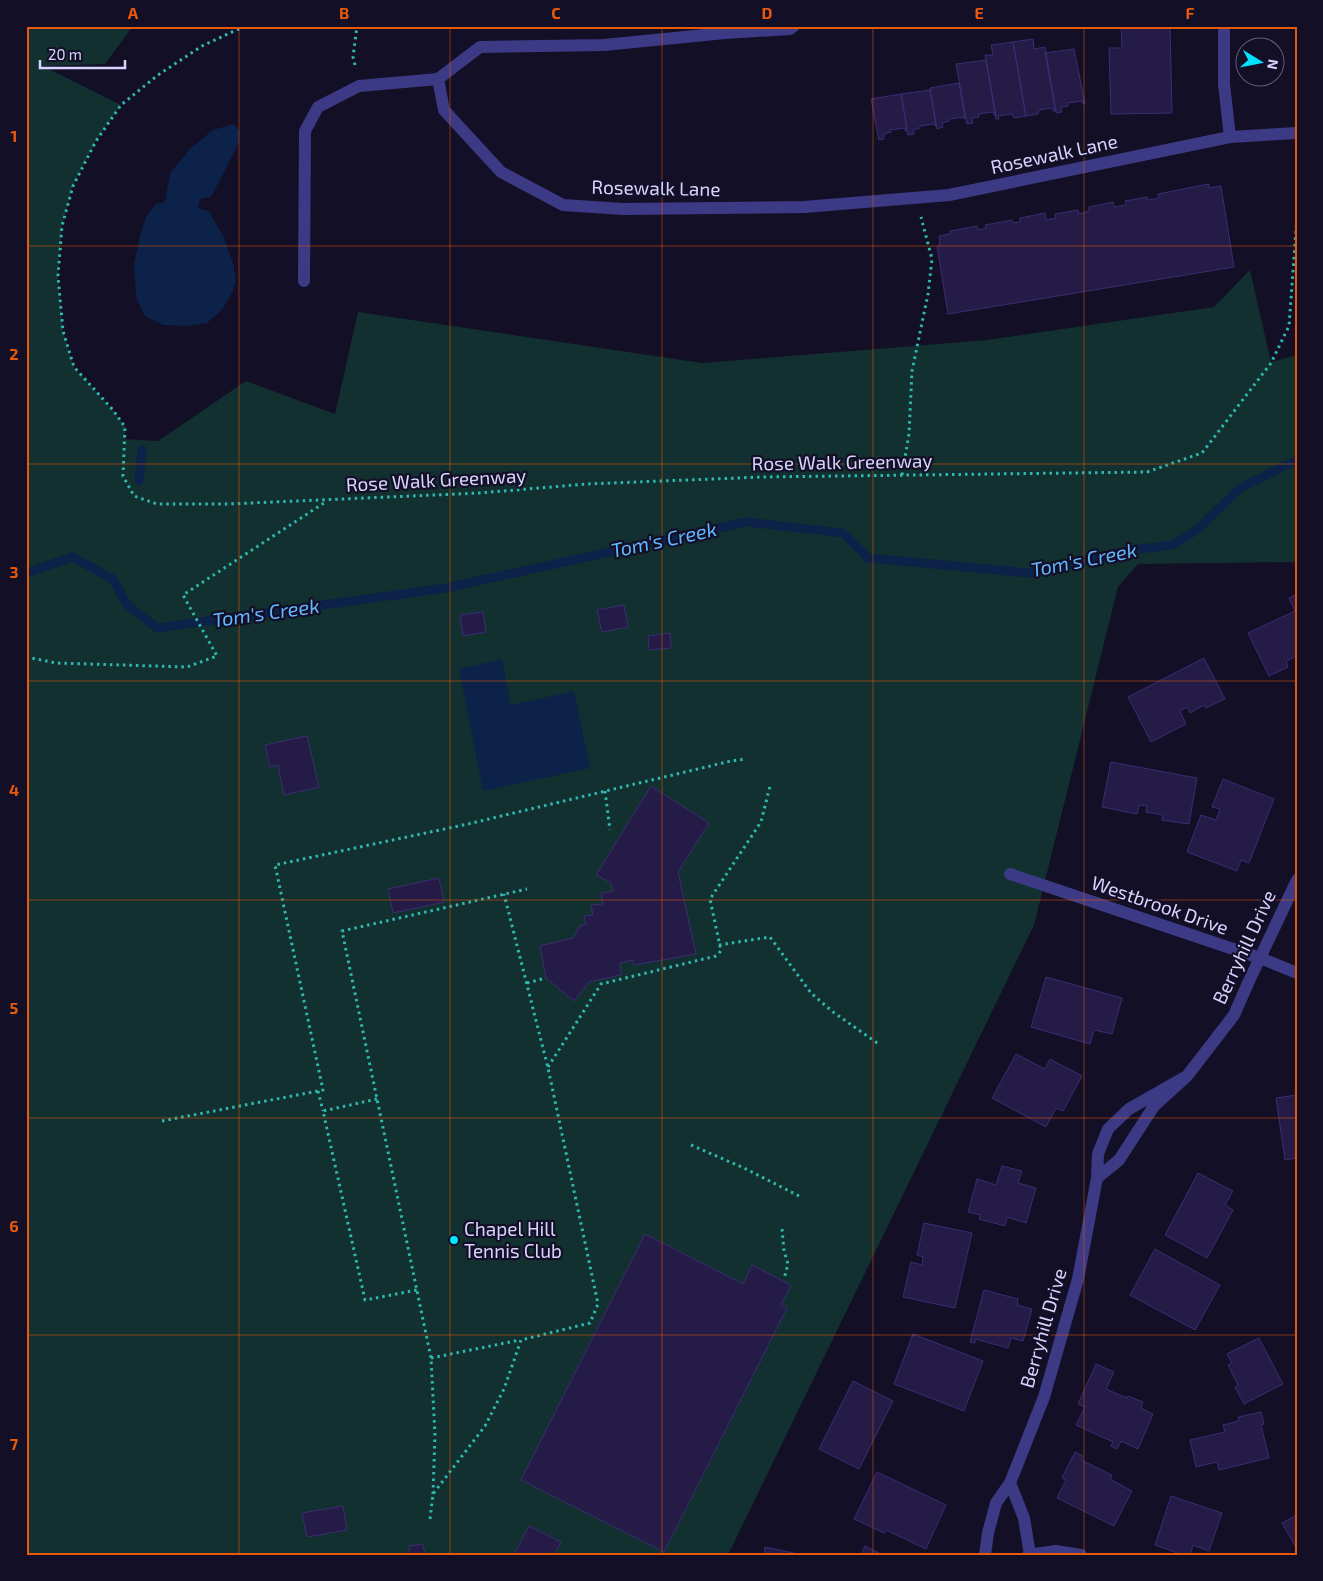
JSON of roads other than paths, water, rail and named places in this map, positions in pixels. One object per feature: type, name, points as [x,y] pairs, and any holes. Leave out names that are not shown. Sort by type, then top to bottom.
[{"type":"street","points":[[304,281],[305,131],[318,108],[359,86],[438,79],[480,46],[604,45],[725,33],[790,29],[794,26]]},
{"type":"street","points":[[1224,26],[1224,84],[1230,137]]},
{"type":"street","name":"Rosewalk Lane","points":[[438,79],[444,110],[501,172],[563,205],[623,210],[804,206],[949,194],[1230,137],[1297,133]]},
{"type":"street","name":"Westbrook Drive","points":[[1010,874],[1260,958],[1297,973]]},
{"type":"street","name":"Berryhill Drive","points":[[1097,1178],[1119,1160],[1154,1106],[1187,1076],[1234,1015],[1248,981],[1297,880]]},
{"type":"street","name":"Berryhill Drive","points":[[985,1555],[988,1533],[996,1503],[1010,1483],[1044,1397],[1078,1279],[1097,1178],[1098,1154],[1108,1129],[1129,1109],[1187,1076]]},
{"type":"street","points":[[1010,1483],[1024,1518],[1029,1555],[1056,1550],[1081,1555]]},
{"type":"water","points":[[233,124],[240,131],[239,143],[211,197],[200,199],[198,208],[209,211],[224,238],[234,266],[236,280],[232,293],[221,311],[207,323],[185,326],[163,325],[145,316],[136,297],[134,265],[146,217],[156,204],[165,202],[170,173],[190,149],[213,130]]},
{"type":"water","points":[[502,659],[511,705],[574,691],[590,768],[483,791],[459,669]]},
{"type":"waterway","points":[[139,481],[142,450]]},
{"type":"waterway","name":"Tom's Creek","points":[[26,573],[72,557],[113,579],[127,605],[157,628],[446,588],[746,522],[843,533],[868,558],[1030,573],[1131,550],[1173,545],[1198,529],[1240,488],[1297,460]]},
{"type":"place","name":"Chapel Hill Tennis Club","points":[[454,1240]]}]
